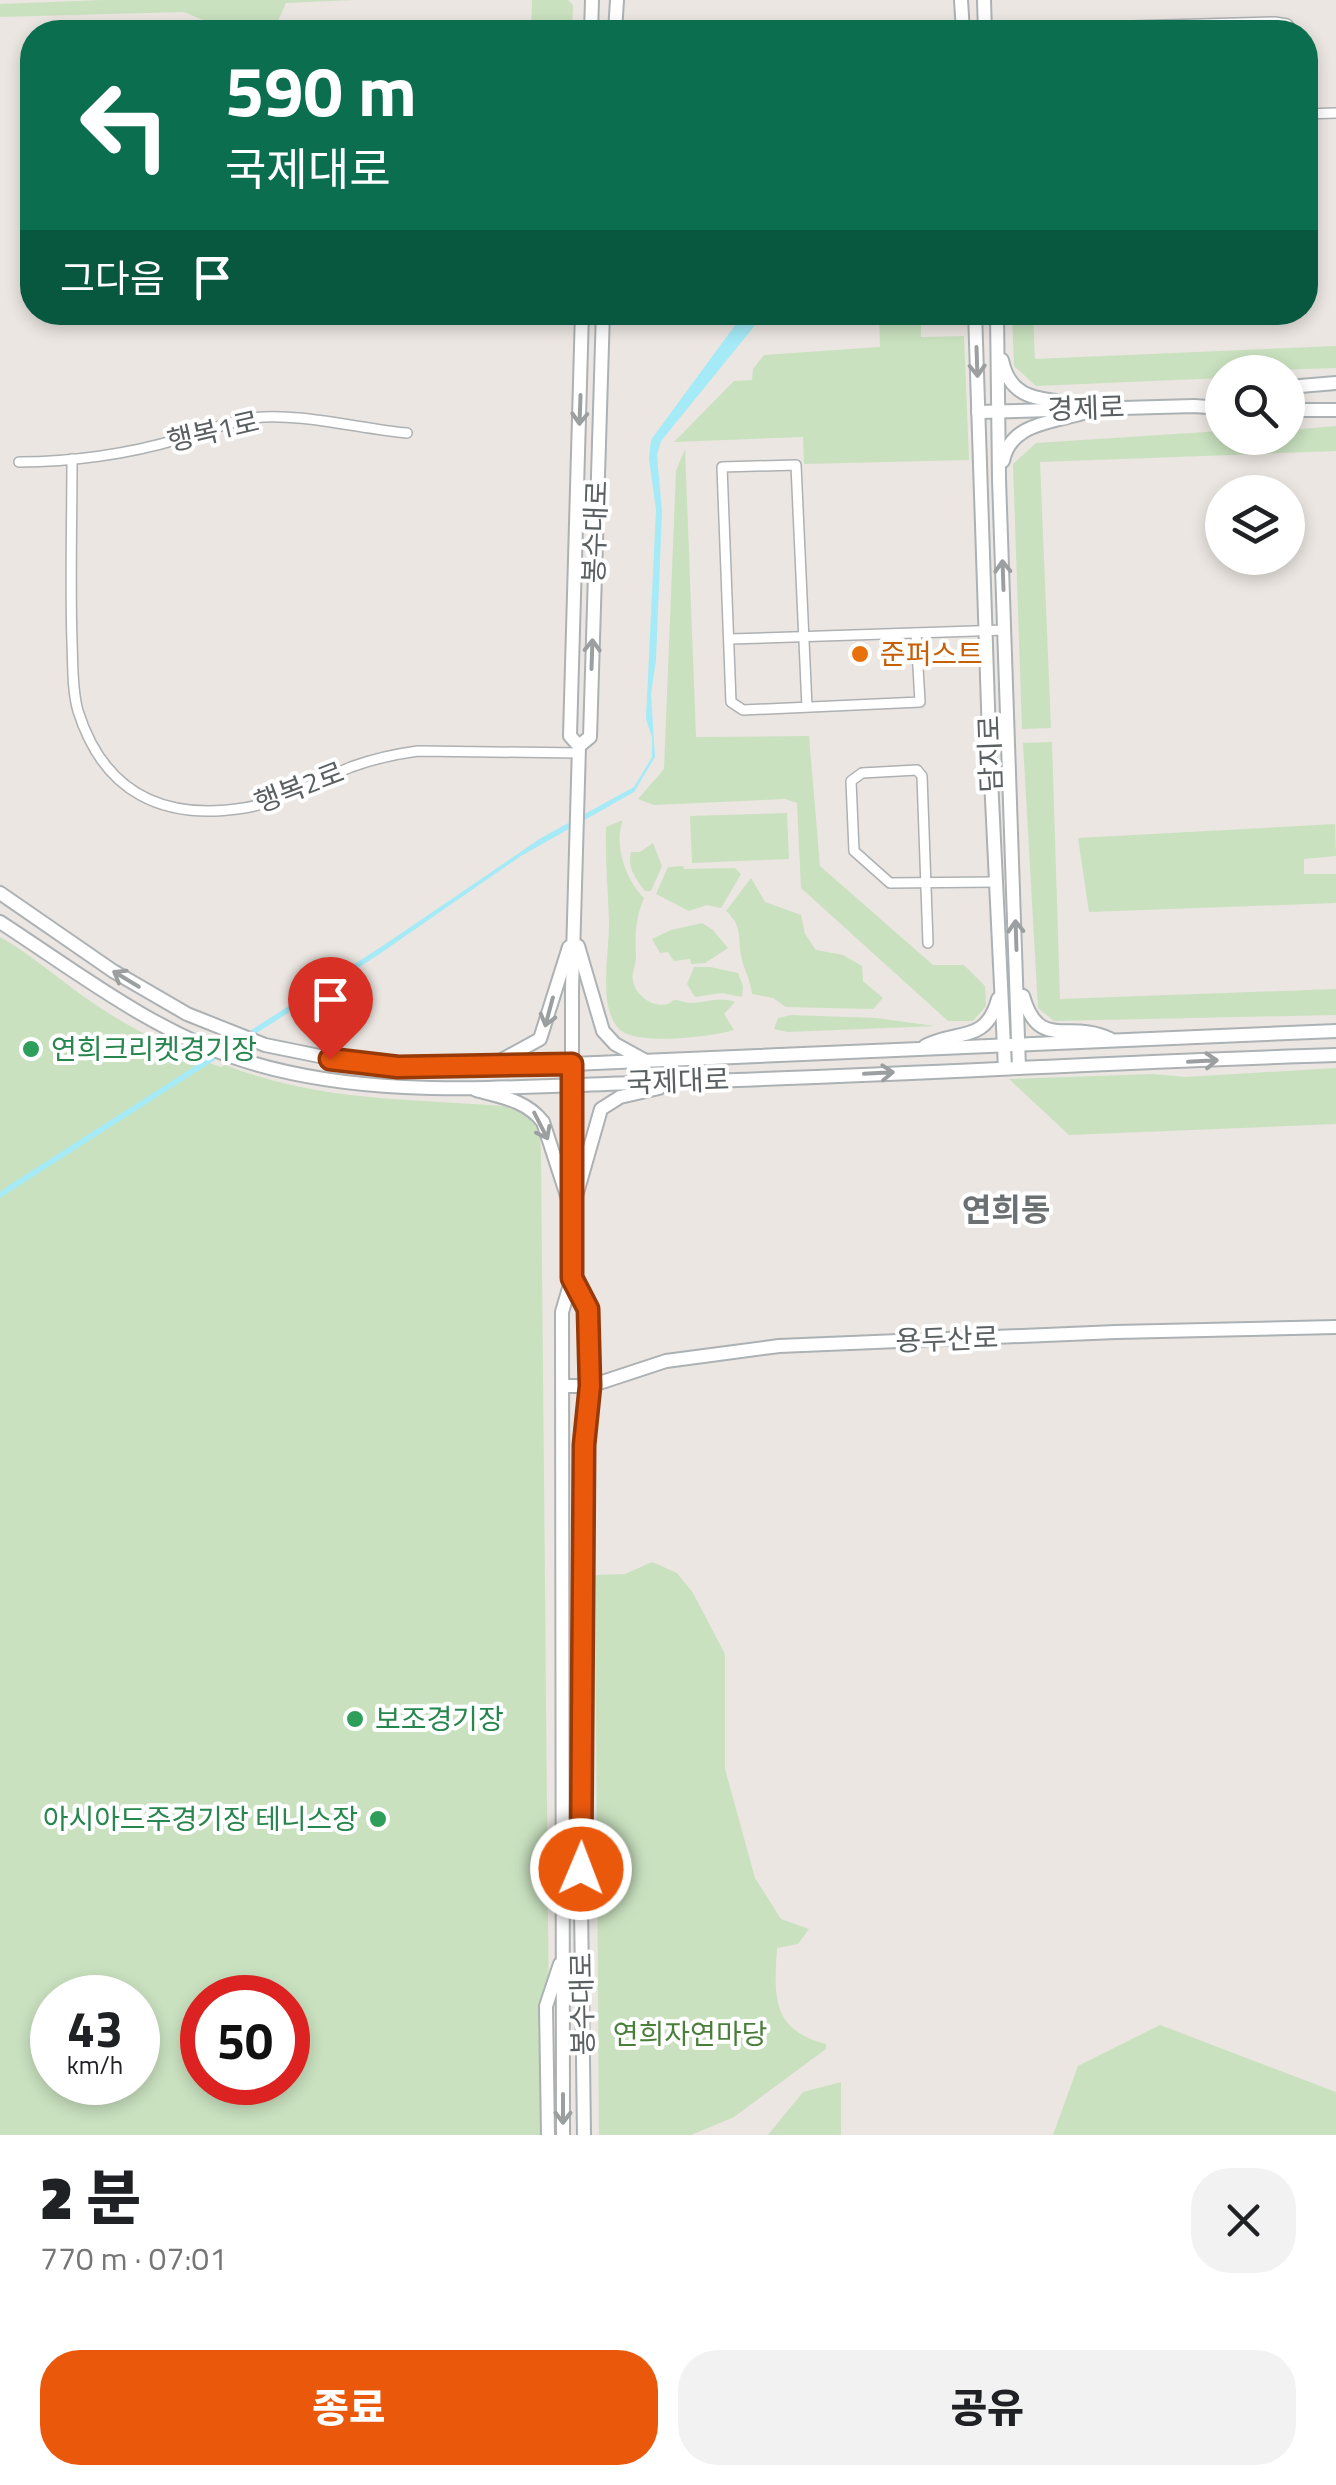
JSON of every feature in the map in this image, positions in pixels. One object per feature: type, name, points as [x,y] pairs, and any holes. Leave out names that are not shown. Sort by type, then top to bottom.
[{"type":"main road","points":[[579,0],[592,7]]},
{"type":"main road","name":"봉수대로","points":[[563,2135],[562,1312],[572,1278],[579,749],[570,736],[582,325]]},
{"type":"main road","name":"봉수대로","points":[[579,749],[590,737],[603,325]]},
{"type":"main road","points":[[975,325],[978,412]]},
{"type":"main road","points":[[997,325],[1004,630],[1018,978],[1011,1044]]},
{"type":"main road","points":[[998,342],[1005,374],[1022,392],[1103,407]]},
{"type":"main road","points":[[1305,385],[1336,383]]},
{"type":"main road","name":"경제로","points":[[1194,406],[1205,403]]},
{"type":"main road","points":[[1000,479],[1006,446],[1014,434],[1103,407]]},
{"type":"main road","name":"경제로","points":[[978,412],[1205,407]]},
{"type":"main road","points":[[1305,410],[1336,410]]},
{"type":"main road","name":"담지로","points":[[978,412],[999,977],[1012,1068]]},
{"type":"main road","name":"국제대로","points":[[0,893],[113,972],[212,1025],[276,1047],[342,1061],[398,1067],[572,1064],[923,1047]]},
{"type":"main road","name":"국제대로","points":[[0,922],[106,992],[189,1038],[257,1064],[317,1079],[363,1085],[690,1082],[1336,1055]]},
{"type":"main road","points":[[574,931],[598,1024],[608,1039],[646,1061]]},
{"type":"main road","points":[[493,1065],[540,1039],[574,931]]},
{"type":"main road","points":[[999,977],[1006,998],[1012,1002],[1018,978]]},
{"type":"main road","points":[[923,1047],[943,1036],[966,1035],[983,1028],[995,1011],[999,977]]},
{"type":"main road","points":[[1018,978],[1034,1024],[1050,1031],[1091,1030],[1112,1040]]},
{"type":"main road","points":[[923,1047],[1336,1031]]},
{"type":"main road","points":[[659,1082],[651,1080],[647,1073],[652,1064],[662,1060]]},
{"type":"main road","points":[[489,1086],[512,1075],[510,1070],[493,1065]]},
{"type":"main road","points":[[572,1212],[602,1109],[620,1097],[690,1082]]},
{"type":"main road","points":[[464,1087],[527,1105],[536,1112],[543,1122],[572,1212]]},
{"type":"main road","name":"봉수대로","points":[[572,1278],[588,1309],[590,1386],[584,1445],[580,1905],[584,2135]]},
{"type":"main road","name":"용두산로","points":[[563,1386],[590,1386],[666,1361],[779,1346],[1336,1327]]},
{"type":"main road","points":[[548,2135],[546,2006],[563,1952]]},
{"type":"street","name":"행복1로","points":[[18,462],[72,459],[179,439],[216,425],[257,417],[298,418],[407,434]]},
{"type":"street","name":"행복2로","points":[[72,459],[70,601],[78,709],[90,740],[116,778],[150,804],[199,812],[248,808],[354,766],[418,751],[579,749]]},
{"type":"street","points":[[808,708],[796,465],[722,467],[730,702],[734,706],[743,710],[808,708],[920,702],[916,633]]},
{"type":"street","points":[[730,639],[1004,630]]},
{"type":"street","points":[[928,943],[927,882],[922,776],[917,770],[862,773],[851,781],[854,851],[890,883],[927,882],[996,882]]},
{"type":"green space","points":[[354,0],[286,3],[278,20],[203,20],[184,12],[0,17],[0,4]]},
{"type":"green space","points":[[532,0],[568,0],[573,5],[572,20],[531,20]]},
{"type":"green space","points":[[879,325],[921,325],[921,337],[964,336],[969,460],[804,464],[803,437],[674,442],[734,381],[752,380],[753,369],[764,355],[880,347]]},
{"type":"green space","points":[[1012,325],[1034,325],[1035,359],[1336,346],[1336,368],[1305,369],[1305,355],[1205,355],[1205,379],[1036,386],[1014,366]]},
{"type":"green space","points":[[1336,426],[1336,451],[1305,452],[1305,429]]},
{"type":"green space","points":[[1205,432],[1205,455],[1228,455],[1040,462],[1051,728],[1022,729],[1013,464],[1036,443]]},
{"type":"green space","points":[[685,449],[696,737],[809,736],[820,866],[933,965],[964,965],[985,986],[986,1006],[973,1021],[948,1021],[801,888],[797,803],[785,799],[654,805],[638,799],[664,769],[676,471]]},
{"type":"green space","points":[[1052,742],[1060,999],[1336,989],[1336,1015],[1054,1021],[1038,1008],[1023,743]]},
{"type":"green space","points":[[787,813],[789,859],[692,863],[690,816]]},
{"type":"green space","points":[[623,820],[623,860],[644,898],[636,928],[635,986],[646,1000],[657,1004],[675,1000],[735,1002],[724,1014],[734,1030],[695,1037],[648,1038],[625,1033],[612,1019],[606,990],[606,827]]},
{"type":"green space","points":[[1335,824],[1336,856],[1304,859],[1304,874],[1336,874],[1336,903],[1089,912],[1078,838]]},
{"type":"green space","points":[[653,843],[662,866],[651,891],[645,891],[631,868],[631,852],[640,852]]},
{"type":"green space","points":[[668,867],[735,868],[741,874],[721,908],[707,905],[689,911],[656,894]]},
{"type":"green space","points":[[751,878],[765,902],[801,915],[805,934],[816,950],[843,955],[862,966],[863,981],[883,998],[873,1009],[786,1007],[773,998],[752,994],[737,926],[726,911]]},
{"type":"green space","points":[[702,923],[728,948],[705,963],[691,964],[690,959],[674,961],[668,952],[660,953],[652,939],[671,930]]},
{"type":"green space","points":[[0,937],[115,1017],[167,1045],[221,1067],[332,1093],[513,1107],[536,1124],[541,1154],[550,2135],[0,2135]]},
{"type":"green space","points":[[694,967],[738,973],[742,997],[722,993],[695,997],[687,984]]},
{"type":"green space","points":[[778,1018],[876,1018],[935,1026],[788,1032],[774,1029]]},
{"type":"green space","points":[[1336,1068],[1336,1124],[1069,1135],[1009,1079],[1153,1074],[1186,1077]]},
{"type":"green space","name":"연희자연마당","points":[[652,1562],[677,1573],[693,1593],[725,1654],[725,1769],[755,1878],[781,1919],[809,1929],[798,1944],[777,1948],[780,2009],[795,2030],[826,2044],[826,2049],[734,2117],[691,2135],[599,2135],[595,1575],[625,1574]]},
{"type":"green space","points":[[1160,2025],[1336,2092],[1336,2135],[1053,2135],[1078,2066]]},
{"type":"green space","points":[[841,2082],[841,2135],[768,2135],[803,2092]]},
{"type":"water","points":[[735,325],[755,325],[661,441],[657,455],[662,511],[651,694],[655,757],[634,792],[521,856],[378,955],[0,1198],[0,1192],[11,1184],[384,945],[541,838],[634,787],[652,757],[652,737],[646,719],[656,510],[649,459],[651,440]]},
{"type":"place","name":"준퍼스트","points":[[860,654]]},
{"type":"place","name":"연희크리켓경기장","points":[[31,1049]]},
{"type":"place","name":"보조경기장","points":[[355,1719]]},
{"type":"place","name":"아시아드주경기장 테니스장","points":[[378,1819]]},
{"type":"district","name":"연희동","points":[[1006,1210]]},
{"type":"route","points":[[330,1059],[398,1067],[572,1064],[572,1278],[588,1309],[590,1386],[584,1445],[581,1869]]}]
